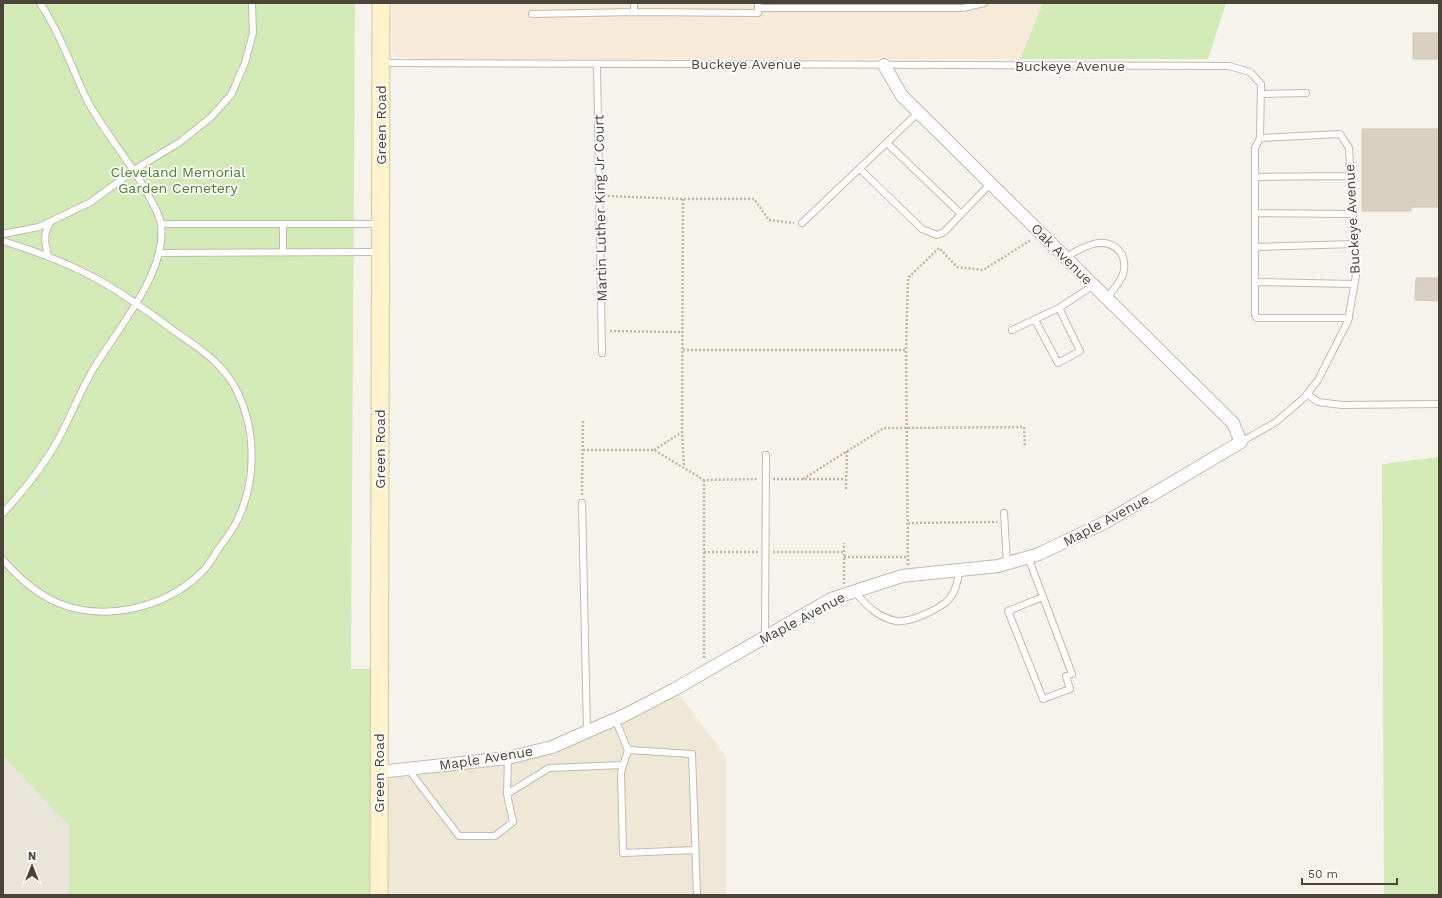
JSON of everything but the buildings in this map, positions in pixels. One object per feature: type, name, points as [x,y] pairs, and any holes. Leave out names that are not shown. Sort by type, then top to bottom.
[{"type":"main road","name":"Green Road","points":[[379,895],[381,3]]},
{"type":"street","name":"Oak Avenue","points":[[884,65],[902,96],[1233,423],[1241,442]]},
{"type":"street","name":"Maple Avenue","points":[[379,772],[508,758],[552,747],[615,719],[704,672],[831,599],[908,575],[998,566],[1040,554],[1106,522],[1241,442]]},
{"type":"lane","points":[[3,513],[28,486],[45,462],[60,436],[93,369],[135,303],[151,274],[159,252],[161,224],[155,208],[134,170],[108,136],[86,98],[62,42],[40,3]]},
{"type":"lane","points":[[3,234],[39,227],[91,202],[134,170],[180,142],[210,118],[231,95],[245,63],[253,33],[252,3]]},
{"type":"lane","points":[[634,3],[634,12]]},
{"type":"lane","points":[[532,14],[758,12],[758,5],[917,5],[963,8],[984,3]]},
{"type":"lane","name":"Buckeye Avenue","points":[[381,63],[1229,66],[1250,72],[1261,84],[1260,138],[1340,134],[1349,148],[1356,275],[1349,318],[1318,380],[1307,394],[1276,422],[1241,442]]},
{"type":"lane","name":"Martin Luther King Jr Court","points":[[597,64],[602,353]]},
{"type":"lane","points":[[1261,94],[1306,94]]},
{"type":"lane","points":[[802,223],[919,112]]},
{"type":"lane","points":[[1260,138],[1255,148],[1255,282],[1257,318],[1349,318]]},
{"type":"lane","points":[[887,143],[961,214]]},
{"type":"lane","points":[[860,169],[922,229],[937,235],[944,232],[990,183]]},
{"type":"lane","points":[[1255,177],[1350,176]]},
{"type":"lane","points":[[1255,213],[1352,214]]},
{"type":"lane","points":[[48,256],[44,242],[46,229],[50,221]]},
{"type":"lane","points":[[161,224],[380,224]]},
{"type":"lane","points":[[283,225],[283,252]]},
{"type":"lane","points":[[3,241],[48,256],[95,278],[135,303],[214,360],[232,383],[239,396],[245,412],[252,452],[250,483],[238,519],[230,534],[201,574],[168,596],[136,607],[118,611],[87,610],[58,603],[36,590],[19,577],[3,560]]},
{"type":"lane","points":[[1066,257],[1093,244],[1106,242],[1116,247],[1123,256],[1124,264],[1122,275],[1107,298]]},
{"type":"lane","points":[[1255,247],[1354,244]]},
{"type":"lane","points":[[159,252],[381,252]]},
{"type":"lane","points":[[1255,282],[1354,284]]},
{"type":"lane","points":[[1012,330],[1059,308],[1094,286]]},
{"type":"lane","points":[[1035,320],[1058,363],[1080,351],[1059,308]]},
{"type":"lane","points":[[1307,394],[1318,402],[1342,405],[1439,404]]},
{"type":"lane","points":[[765,637],[766,455]]},
{"type":"lane","points":[[582,503],[587,731]]},
{"type":"lane","points":[[1004,513],[1007,563]]},
{"type":"lane","points":[[1028,557],[1072,674],[1066,676],[1070,689],[1043,699],[1008,611],[1043,597]]},
{"type":"lane","points":[[849,593],[882,616],[897,621],[916,618],[942,607],[956,588],[959,570]]},
{"type":"lane","points":[[615,719],[628,750],[621,772],[623,853],[695,850]]},
{"type":"lane","points":[[628,750],[692,754],[697,895]]},
{"type":"lane","points":[[408,769],[459,836],[495,836],[512,822],[507,794],[508,758]]},
{"type":"lane","points":[[507,794],[549,768],[623,765]]},
{"type":"path","points":[[600,196],[683,199],[754,199],[769,220],[802,223]]},
{"type":"path","points":[[683,199],[682,432],[684,468]]},
{"type":"path","points":[[908,575],[906,350],[908,278],[939,248],[958,267],[983,270],[1041,233]]},
{"type":"path","points":[[602,331],[683,332]]},
{"type":"path","points":[[683,350],[906,350]]},
{"type":"path","points":[[582,503],[583,420]]},
{"type":"path","points":[[802,479],[884,428],[1024,427],[1025,446]]},
{"type":"path","points":[[654,450],[682,432]]},
{"type":"path","points":[[583,450],[654,450],[704,480],[704,672]]},
{"type":"path","points":[[846,451],[846,488]]},
{"type":"path","points":[[908,523],[1005,522]]},
{"type":"path","points":[[844,543],[844,557],[849,593]]},
{"type":"path","points":[[844,557],[908,557]]},
{"type":"shaded area","points":[[392,3],[1043,3],[1020,59],[429,59],[395,57],[392,52]]},
{"type":"shaded area","points":[[675,689],[726,757],[726,895],[379,895],[379,772],[552,747]]},
{"type":"shaded area","points":[[3,756],[69,826],[69,895],[3,895]]},
{"type":"green space","name":"Cleveland Memorial Garden Cemetery","points":[[3,3],[355,3],[351,669],[380,669],[379,895],[69,895],[69,826],[3,756]]},
{"type":"green space","points":[[1043,3],[1226,3],[1208,59],[1020,59]]},
{"type":"green space","points":[[1439,457],[1439,895],[1384,895],[1382,464]]}]
